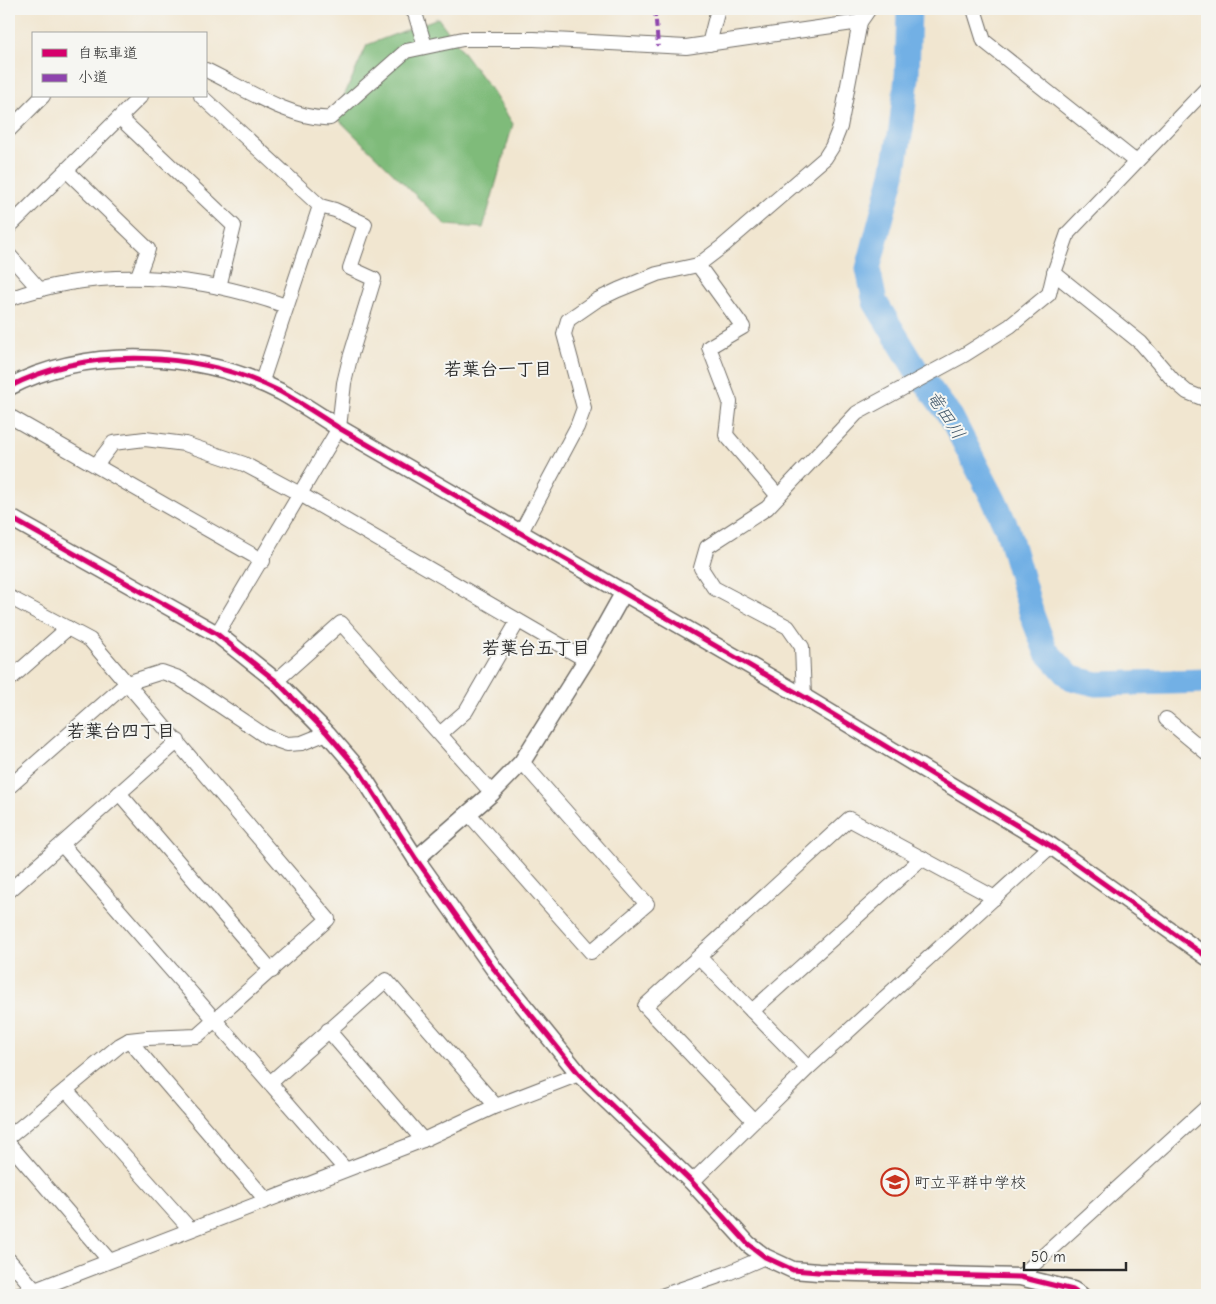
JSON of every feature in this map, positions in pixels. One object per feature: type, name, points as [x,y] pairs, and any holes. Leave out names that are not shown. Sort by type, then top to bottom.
[{"type":"street","points":[[411,9],[415,13],[425,46]]},
{"type":"street","points":[[709,44],[718,9]]},
{"type":"street","points":[[521,532],[577,427],[584,408],[564,334],[568,320],[598,300],[618,290],[658,274],[698,265],[817,164],[832,147],[840,127],[860,22],[869,9]]},
{"type":"street","points":[[974,9],[984,41],[1136,162]]},
{"type":"street","points":[[208,71],[294,113],[317,119],[330,118],[406,51],[463,39],[560,40],[580,43],[686,47],[860,22]]},
{"type":"street","points":[[804,697],[802,647],[788,627],[714,588],[701,568],[707,547],[767,508],[857,413],[964,355],[1010,326],[1049,294],[1054,273],[1068,234],[1207,90]]},
{"type":"street","points":[[9,130],[41,98]]},
{"type":"street","points":[[9,227],[139,98]]},
{"type":"street","points":[[204,98],[320,206],[335,210],[365,224],[350,268],[374,279],[344,383],[339,428],[263,560],[217,634]]},
{"type":"street","points":[[120,118],[234,226],[219,287]]},
{"type":"street","points":[[67,171],[148,249],[138,276]]},
{"type":"street","points":[[261,384],[320,206]]},
{"type":"street","points":[[9,255],[40,290]]},
{"type":"street","points":[[698,265],[743,327],[710,348],[730,402],[726,435],[778,496]]},
{"type":"street","points":[[1054,273],[1141,344],[1173,380],[1187,392],[1207,400]]},
{"type":"street","points":[[9,299],[74,283],[138,276],[244,291],[286,306]]},
{"type":"street","points":[[9,387],[34,373],[81,361],[132,358],[203,364],[281,392],[339,428],[804,697],[1051,846],[1207,957]]},
{"type":"street","points":[[9,416],[263,560]]},
{"type":"street","points":[[96,464],[113,443],[145,439],[185,444],[244,464],[300,494],[586,660]]},
{"type":"street","points":[[9,518],[217,634],[276,681],[327,733],[358,769],[416,859],[494,969],[579,1074],[692,1182],[735,1227],[748,1244],[765,1257],[793,1270],[818,1272],[1020,1277],[1073,1290],[1081,1295]]},
{"type":"street","points":[[416,859],[492,793],[522,762],[586,660],[624,592]]},
{"type":"street","points":[[9,597],[90,640],[328,919],[197,1036],[129,1040],[120,1045],[9,1137]]},
{"type":"street","points":[[441,733],[466,711],[518,621]]},
{"type":"street","points":[[276,681],[341,623],[441,733],[492,793]]},
{"type":"street","points":[[9,680],[68,628]]},
{"type":"street","points":[[9,787],[127,683],[162,672],[178,678],[267,737],[287,744],[302,743],[327,733]]},
{"type":"street","points":[[1166,719],[1207,753]]},
{"type":"street","points":[[9,891],[63,846],[178,741]]},
{"type":"street","points":[[469,814],[591,952],[647,904],[522,762]]},
{"type":"street","points":[[119,793],[272,971]]},
{"type":"street","points":[[753,1120],[646,1006],[849,819],[995,898]]},
{"type":"street","points":[[63,846],[214,1022],[345,1169]]},
{"type":"street","points":[[692,1182],[808,1068],[1051,846]]},
{"type":"street","points":[[752,1011],[922,858]]},
{"type":"street","points":[[699,957],[808,1068]]},
{"type":"street","points":[[270,1083],[386,980],[496,1106]]},
{"type":"street","points":[[328,1030],[423,1140]]},
{"type":"street","points":[[129,1040],[266,1200]]},
{"type":"street","points":[[16,1295],[35,1290],[423,1140],[496,1106],[579,1074]]},
{"type":"street","points":[[66,1090],[190,1229]]},
{"type":"street","points":[[1020,1277],[1207,1107]]},
{"type":"street","points":[[9,1144],[109,1260]]},
{"type":"street","points":[[664,1295],[728,1273],[765,1257]]},
{"type":"street","points":[[9,1260],[35,1290]]},
{"type":"green space","points":[[438,18],[492,91],[513,124],[483,228],[446,225],[335,116],[367,45]]},
{"type":"waterway","name":"竜田川","points":[[909,9],[907,77],[901,129],[893,174],[868,269],[875,302],[918,373],[951,417],[994,500],[1008,531],[1032,615],[1046,651],[1071,678],[1097,684],[1207,681]]},
{"type":"marked path","points":[[655,9],[658,46]]},
{"type":"cycle path","points":[[9,387],[40,373],[74,364],[109,359],[145,358],[181,361],[216,368],[250,378],[281,392],[339,428],[804,697],[1051,846],[1207,957]]},
{"type":"cycle path","points":[[9,517],[217,634],[276,681],[327,733],[358,769],[416,859],[494,969],[579,1074],[692,1182],[748,1244],[765,1257],[793,1270],[818,1272],[1020,1277],[1073,1290],[1081,1295]]},
{"type":"place","name":"町立平群中学校","points":[[895,1182]]},
{"type":"district","name":"若葉台一丁目","points":[[498,369]]},
{"type":"district","name":"若葉台五丁目","points":[[536,648]]},
{"type":"district","name":"若葉台四丁目","points":[[121,731]]}]
